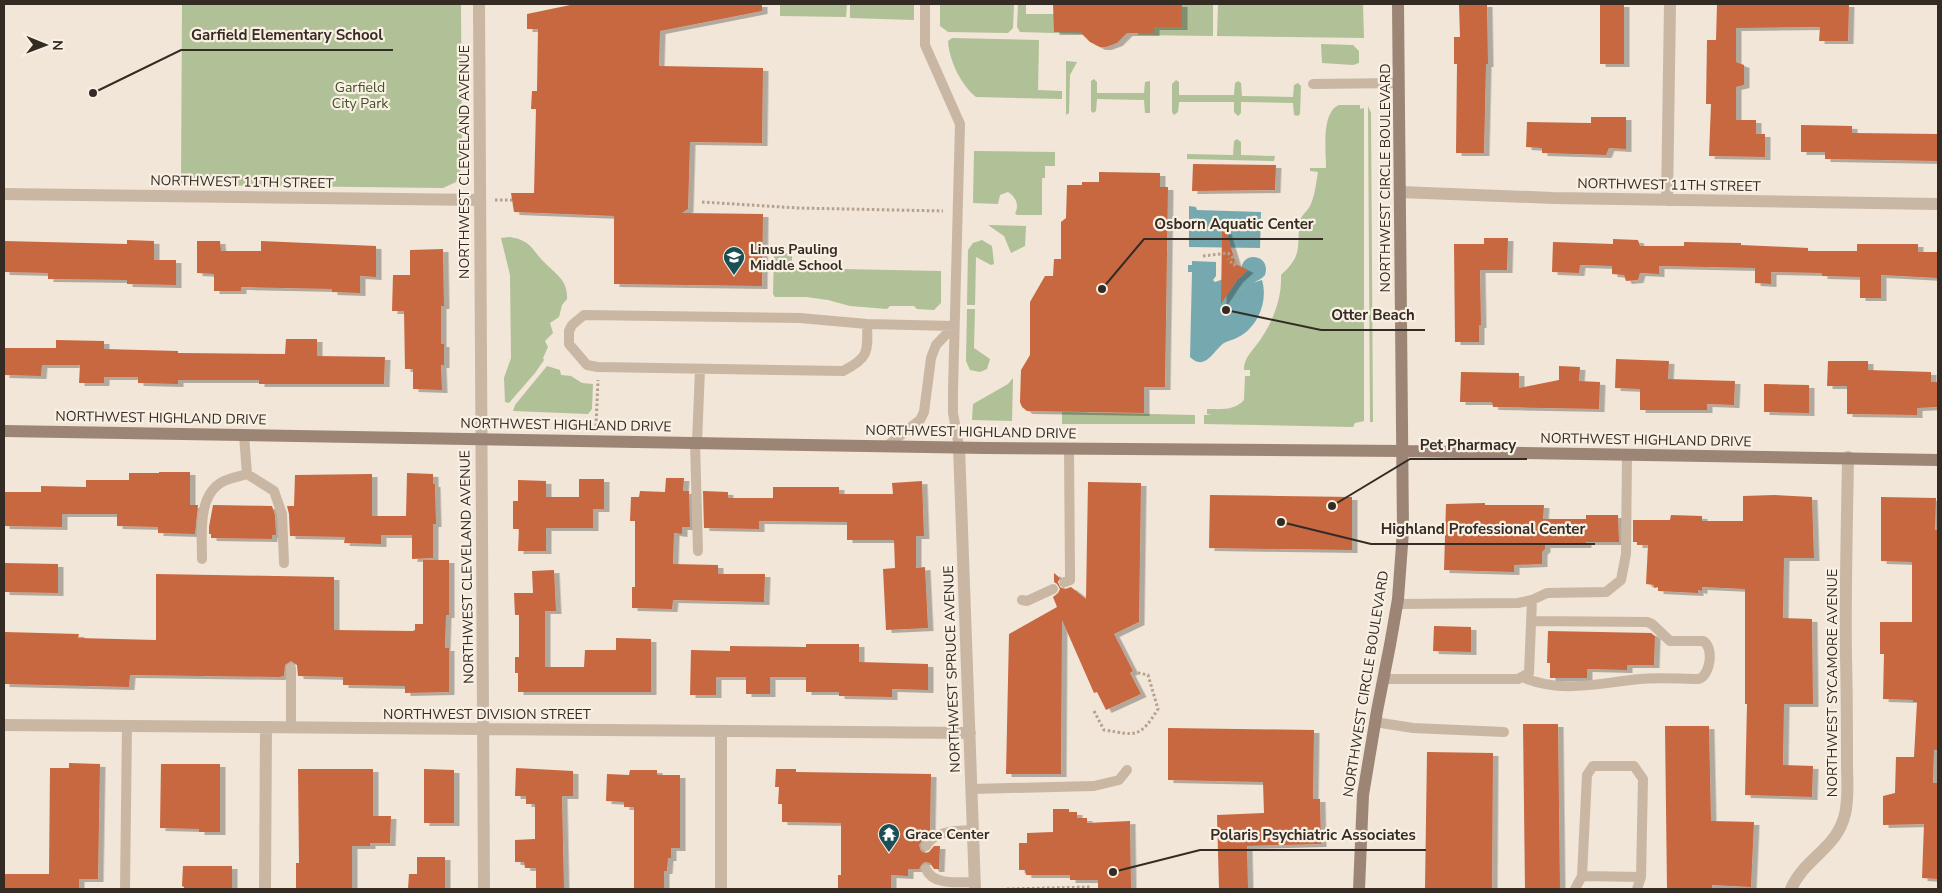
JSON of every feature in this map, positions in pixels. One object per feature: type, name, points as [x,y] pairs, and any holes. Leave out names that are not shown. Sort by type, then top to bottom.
[{"type":"main road","name":"NORTHWEST CIRCLE BOULEVARD","points":[[1359,889],[1363,795],[1397,604],[1403,532],[1398,4]]},
{"type":"main road","name":"NORTHWEST HIGHLAND DRIVE","points":[[4,431],[887,446],[1402,451],[1938,460]]},
{"type":"street","name":"NORTHWEST CLEVELAND AVENUE","points":[[479,4],[484,889]]},
{"type":"street","points":[[1667,200],[1670,4]]},
{"type":"street","name":"NORTHWEST 11TH STREET","points":[[1400,192],[1553,198],[1938,204]]},
{"type":"street","name":"NORTHWEST 11TH STREET","points":[[4,194],[480,200]]},
{"type":"street","name":"NORTHWEST SPRUCE AVENUE","points":[[959,447],[975,886]]},
{"type":"street","name":"NORTHWEST SYCAMORE AVENUE","points":[[1791,889],[1805,866],[1834,838],[1845,813],[1848,707],[1846,654],[1848,457]]},
{"type":"street","name":"NORTHWEST DIVISION STREET","points":[[4,725],[970,733]]},
{"type":"street","points":[[265,889],[266,727]]},
{"type":"street","points":[[721,731],[721,889]]},
{"type":"lane","points":[[925,4],[925,45],[960,124],[953,413],[959,447]]},
{"type":"lane","points":[[1313,84],[1399,83]]},
{"type":"lane","points":[[867,324],[866,353],[859,363],[842,371],[598,367],[587,364],[569,344],[569,330],[584,315],[800,318],[867,324],[954,326]]},
{"type":"lane","points":[[887,446],[920,420],[924,412],[931,358],[936,345],[954,326]]},
{"type":"lane","points":[[698,551],[696,442],[700,370]]},
{"type":"lane","points":[[244,435],[247,474]]},
{"type":"lane","points":[[1065,582],[1070,580],[1069,448]]},
{"type":"lane","points":[[1397,604],[1518,603],[1532,600],[1547,593],[1606,592],[1620,580],[1626,554],[1627,455]]},
{"type":"lane","points":[[202,559],[202,518],[210,493],[223,481],[247,474],[274,491],[282,514],[284,563]]},
{"type":"lane","points":[[1022,600],[1027,601],[1053,589]]},
{"type":"lane","points":[[1383,680],[1518,679],[1522,677],[1529,673],[1532,600]]},
{"type":"lane","points":[[1522,677],[1547,686],[1592,686],[1642,678],[1699,679],[1705,676],[1708,670],[1709,646],[1706,643],[1703,641],[1670,641],[1652,624],[1647,622],[1531,621]]},
{"type":"lane","points":[[291,668],[291,728]]},
{"type":"lane","points":[[1375,722],[1413,728],[1504,732]]},
{"type":"lane","points":[[125,889],[127,726]]},
{"type":"lane","points":[[1574,889],[1582,876],[1587,775],[1593,766],[1634,766],[1643,779],[1641,877],[1637,889]]},
{"type":"lane","points":[[972,788],[1094,786],[1119,780],[1127,770]]},
{"type":"lane","points":[[926,846],[930,839],[941,833],[973,830]]},
{"type":"lane","points":[[926,869],[928,874],[937,880],[975,886]]},
{"type":"lane","points":[[1582,876],[1641,877]]},
{"type":"path","points":[[702,202],[798,208],[947,211]]},
{"type":"path","points":[[1203,256],[1228,253],[1237,262],[1234,265],[1228,259]]},
{"type":"path","points":[[596,440],[598,367]]},
{"type":"path","points":[[1094,711],[1104,730],[1133,734],[1147,728],[1158,710],[1148,675],[1134,672]]},
{"type":"path","points":[[1007,889],[1092,887]]},
{"type":"green space","name":"Garfield City Park","points":[[182,4],[461,4],[462,166],[456,182],[443,188],[181,185]]},
{"type":"green space","points":[[780,4],[847,4],[846,17],[780,16]]},
{"type":"green space","points":[[850,4],[914,4],[914,20],[850,18]]},
{"type":"green space","points":[[940,4],[1014,4],[1013,28],[1008,33],[948,32],[940,26]]},
{"type":"green space","points":[[1018,4],[1026,4],[1026,14],[1054,14],[1055,32],[1085,32],[1086,34],[1020,32],[1017,27]]},
{"type":"green space","points":[[1182,4],[1213,4],[1213,36],[1138,35],[1138,33],[1154,33],[1154,27],[1182,27]]},
{"type":"green space","points":[[1218,4],[1363,4],[1364,38],[1217,36]]},
{"type":"green space","points":[[952,38],[1039,40],[1038,90],[1062,91],[1062,99],[976,97],[965,86],[953,64],[948,41]]},
{"type":"green space","points":[[1321,44],[1353,45],[1359,51],[1359,63],[1353,65],[1322,63]]},
{"type":"green space","points":[[1066,61],[1077,62],[1070,75],[1069,113],[1066,115]]},
{"type":"green space","points":[[1094,79],[1097,82],[1097,93],[1144,93],[1145,82],[1150,81],[1150,113],[1145,113],[1144,100],[1097,99],[1096,111],[1093,113],[1091,111],[1091,81]]},
{"type":"green space","points":[[1176,80],[1179,82],[1179,95],[1234,95],[1235,83],[1238,81],[1241,83],[1242,96],[1293,97],[1294,85],[1298,83],[1301,86],[1300,114],[1298,116],[1294,115],[1293,103],[1241,102],[1241,113],[1238,116],[1234,112],[1234,102],[1179,102],[1178,112],[1174,115],[1172,112],[1172,84]]},
{"type":"green space","points":[[1339,105],[1360,105],[1360,109],[1364,108],[1364,421],[1355,423],[1353,427],[1204,424],[1204,415],[1212,415],[1207,414],[1207,409],[1232,408],[1244,400],[1245,376],[1250,376],[1250,370],[1244,370],[1244,365],[1270,323],[1279,300],[1281,275],[1296,256],[1300,220],[1312,202],[1318,172],[1310,171],[1310,168],[1326,168],[1325,142],[1327,124],[1329,115]]},
{"type":"green space","points":[[1368,106],[1371,113],[1373,422],[1370,422]]},
{"type":"green space","points":[[1237,139],[1241,142],[1241,155],[1275,156],[1274,161],[1187,159],[1187,154],[1233,155],[1234,141]]},
{"type":"green space","points":[[974,151],[1055,152],[1055,166],[1045,166],[1045,178],[1042,178],[1042,215],[1017,215],[1015,213],[1016,201],[1008,192],[1000,195],[998,204],[973,203]]},
{"type":"green space","points":[[988,225],[1026,226],[1025,246],[1011,253],[1004,236]]},
{"type":"green space","points":[[510,237],[528,244],[558,275],[566,287],[567,299],[562,305],[559,317],[550,323],[553,333],[545,341],[548,347],[543,358],[544,360],[509,403],[505,402],[504,378],[511,358],[510,275],[501,238]]},
{"type":"green space","points":[[982,240],[992,246],[994,264],[991,265],[976,257],[975,305],[967,305],[968,250],[973,243]]},
{"type":"green space","points":[[792,253],[792,268],[941,271],[941,303],[934,310],[917,309],[914,306],[890,306],[887,309],[850,306],[806,297],[775,297],[773,294],[774,254]]},
{"type":"green space","points":[[967,309],[975,309],[974,348],[990,359],[987,369],[980,372],[970,370],[966,361]]},
{"type":"green space","points":[[547,366],[560,370],[561,375],[571,376],[582,383],[593,384],[592,409],[588,414],[513,411],[515,405]]},
{"type":"green space","points":[[1013,378],[1012,421],[972,420],[973,404],[1008,384]]},
{"type":"green space","points":[[1062,412],[1195,415],[1195,424],[1062,424]]},
{"type":"water","points":[[1189,206],[1196,207],[1197,210],[1261,212],[1260,248],[1189,247]]},
{"type":"water","points":[[1254,257],[1264,263],[1266,272],[1265,275],[1253,283],[1262,280],[1264,295],[1261,311],[1253,325],[1238,338],[1224,343],[1205,361],[1195,361],[1190,357],[1192,272],[1188,272],[1188,265],[1192,265],[1192,261],[1216,262],[1216,276],[1213,280],[1215,282],[1241,273],[1242,264],[1245,260]]},
{"type":"building","points":[[575,4],[762,4],[762,11],[660,31],[659,66],[763,68],[762,143],[690,142],[688,209],[682,213],[763,214],[762,286],[614,284],[614,216],[514,212],[511,193],[534,193],[536,109],[531,109],[532,91],[537,91],[538,29],[527,29],[527,14]]},
{"type":"building","points":[[1053,4],[1182,4],[1182,27],[1154,27],[1154,33],[1127,33],[1117,43],[1100,47],[1090,42],[1080,32],[1054,32]]},
{"type":"building","points":[[1459,4],[1487,4],[1488,64],[1486,64],[1484,153],[1456,153],[1457,64],[1454,64],[1454,37],[1460,37]]},
{"type":"building","points":[[1600,4],[1624,4],[1624,64],[1600,64]]},
{"type":"building","points":[[1717,4],[1849,4],[1848,41],[1819,41],[1820,27],[1736,28],[1736,62],[1744,65],[1744,85],[1736,87],[1736,120],[1756,120],[1756,134],[1765,134],[1765,157],[1709,156],[1711,104],[1706,104],[1707,40],[1716,40]]},
{"type":"building","points":[[1591,117],[1626,117],[1626,149],[1609,148],[1606,155],[1542,153],[1542,148],[1526,147],[1527,122],[1591,123]]},
{"type":"building","points":[[1801,125],[1852,126],[1852,133],[1938,134],[1938,161],[1825,159],[1825,152],[1801,152]]},
{"type":"building","points":[[1193,164],[1276,165],[1275,190],[1192,191]]},
{"type":"building","points":[[1099,172],[1160,173],[1160,187],[1168,187],[1165,387],[1144,387],[1144,413],[1027,411],[1020,402],[1021,370],[1030,355],[1030,302],[1045,276],[1053,276],[1054,259],[1061,259],[1061,222],[1066,218],[1067,185],[1082,185],[1082,182],[1099,182]]},
{"type":"building","points":[[1226,231],[1236,264],[1248,270],[1237,280],[1221,304],[1222,232]]},
{"type":"building","points":[[1484,238],[1508,238],[1507,270],[1480,270],[1481,325],[1479,325],[1479,342],[1455,342],[1454,244],[1484,244]]},
{"type":"building","points":[[1613,239],[1638,240],[1640,246],[1684,246],[1684,242],[1741,243],[1741,245],[1808,248],[1808,251],[1857,251],[1857,244],[1918,244],[1918,252],[1938,252],[1938,278],[1881,275],[1881,298],[1860,298],[1860,277],[1822,276],[1822,273],[1771,272],[1771,284],[1755,283],[1755,268],[1659,266],[1659,274],[1640,273],[1638,280],[1626,281],[1624,275],[1612,274],[1612,266],[1580,265],[1579,273],[1552,272],[1553,242],[1613,244]]},
{"type":"building","points":[[127,240],[154,241],[154,260],[176,260],[176,285],[127,284],[127,280],[48,279],[48,273],[4,272],[4,241],[127,244]]},
{"type":"building","points":[[197,241],[220,241],[221,251],[261,251],[261,241],[376,246],[376,277],[360,276],[360,293],[332,292],[332,289],[241,287],[241,291],[214,291],[214,274],[197,273]]},
{"type":"building","points":[[443,249],[444,306],[441,306],[441,344],[444,344],[444,365],[441,365],[442,390],[413,389],[413,369],[405,369],[404,311],[392,311],[393,275],[410,275],[410,250]]},
{"type":"building","points":[[286,339],[317,339],[317,356],[385,357],[384,384],[259,384],[259,380],[178,380],[178,384],[138,383],[138,377],[104,377],[104,383],[79,383],[80,365],[42,365],[41,376],[4,375],[4,348],[56,348],[56,340],[104,341],[104,349],[178,351],[178,353],[285,354]]},
{"type":"building","points":[[1616,359],[1669,361],[1668,379],[1735,381],[1734,405],[1707,404],[1707,410],[1640,410],[1640,389],[1615,388]]},
{"type":"building","points":[[1828,361],[1868,361],[1868,370],[1931,372],[1931,382],[1938,382],[1938,407],[1917,408],[1917,415],[1847,414],[1847,386],[1827,386]]},
{"type":"building","points":[[1559,366],[1580,367],[1579,381],[1600,382],[1599,409],[1493,407],[1492,402],[1460,402],[1461,372],[1519,373],[1519,388],[1559,380]]},
{"type":"building","points":[[1764,384],[1809,385],[1809,413],[1764,412]]},
{"type":"building","points":[[190,472],[190,505],[198,505],[195,534],[158,533],[158,527],[117,526],[117,514],[62,514],[62,527],[4,526],[4,492],[41,492],[41,486],[86,487],[86,480],[129,480],[129,473]]},
{"type":"building","points":[[407,473],[433,474],[436,524],[433,524],[433,558],[412,559],[412,535],[381,535],[381,544],[344,543],[345,537],[290,536],[287,506],[294,506],[295,475],[372,474],[372,516],[406,516]]},
{"type":"building","points":[[666,478],[684,478],[683,491],[689,491],[690,527],[682,527],[682,534],[674,533],[673,564],[718,565],[718,574],[765,574],[764,602],[673,600],[672,609],[632,608],[632,587],[635,587],[635,521],[630,521],[631,497],[639,497],[640,491],[665,492]]},
{"type":"building","points":[[579,479],[604,479],[604,509],[593,509],[593,528],[546,528],[546,551],[518,551],[519,529],[513,529],[513,501],[518,501],[518,480],[546,481],[546,497],[579,497]]},
{"type":"building","points":[[922,481],[924,536],[916,536],[916,568],[925,567],[928,628],[886,630],[883,569],[895,568],[894,540],[847,540],[847,522],[759,521],[759,529],[704,528],[703,491],[728,492],[728,498],[773,498],[773,487],[839,487],[839,494],[893,494],[892,483]]},
{"type":"building","points":[[1088,482],[1141,483],[1139,622],[1114,634],[1133,671],[1130,673],[1141,694],[1106,710],[1097,692],[1094,693],[1062,620],[1061,774],[1006,774],[1009,634],[1057,607],[1053,597],[1060,589],[1054,582],[1054,573],[1060,578],[1058,582],[1060,587],[1065,589],[1071,587],[1086,599]]},
{"type":"building","points":[[1210,495],[1352,497],[1352,550],[1209,548]]},
{"type":"building","points":[[1743,496],[1812,497],[1814,558],[1784,558],[1783,618],[1812,619],[1813,704],[1784,704],[1783,765],[1813,766],[1812,797],[1745,795],[1747,704],[1745,704],[1745,589],[1702,587],[1702,591],[1698,590],[1698,593],[1658,591],[1658,587],[1654,588],[1654,585],[1646,584],[1648,545],[1637,545],[1637,542],[1633,542],[1633,520],[1670,520],[1671,515],[1702,516],[1702,521],[1743,521]]},
{"type":"building","points":[[1881,497],[1936,498],[1935,530],[1938,530],[1938,750],[1934,750],[1933,783],[1938,783],[1938,879],[1922,878],[1924,824],[1883,825],[1883,796],[1895,793],[1896,757],[1914,757],[1917,702],[1913,702],[1913,700],[1883,699],[1884,654],[1880,654],[1880,622],[1912,622],[1912,562],[1881,561]]},
{"type":"building","points":[[1485,503],[1485,505],[1544,505],[1543,519],[1586,519],[1586,515],[1618,515],[1619,542],[1586,542],[1586,545],[1545,545],[1545,549],[1542,552],[1542,564],[1514,565],[1514,572],[1444,570],[1446,504]]},
{"type":"building","points":[[213,505],[272,506],[275,515],[276,535],[272,535],[272,539],[211,538],[209,527]]},
{"type":"building","points":[[423,560],[449,560],[449,615],[446,615],[445,648],[449,648],[449,692],[405,693],[405,686],[343,685],[343,677],[298,676],[297,665],[291,661],[285,665],[284,676],[279,677],[130,675],[129,687],[4,684],[4,632],[79,634],[78,638],[156,640],[156,574],[334,577],[334,630],[413,631],[415,630],[415,624],[423,624]]},
{"type":"building","points":[[4,563],[58,564],[58,593],[4,592]]},
{"type":"building","points":[[554,570],[556,611],[545,611],[545,667],[584,667],[585,650],[616,650],[616,638],[651,639],[651,692],[518,692],[518,673],[515,673],[515,657],[519,657],[519,615],[515,615],[514,593],[533,593],[532,571]]},
{"type":"building","points":[[1434,626],[1471,627],[1471,652],[1433,651]]},
{"type":"building","points":[[1548,631],[1651,633],[1655,636],[1654,665],[1627,665],[1627,670],[1587,669],[1587,678],[1550,678],[1550,663],[1547,663]]},
{"type":"building","points":[[806,644],[859,644],[859,662],[928,664],[928,690],[892,689],[892,697],[839,696],[839,692],[806,692],[806,677],[770,677],[770,694],[746,694],[746,677],[716,677],[716,695],[690,695],[691,650],[730,651],[730,646],[806,647]]},
{"type":"building","points":[[1523,724],[1558,724],[1560,889],[1525,889]]},
{"type":"building","points":[[1665,726],[1709,726],[1711,821],[1754,822],[1751,887],[1712,885],[1712,889],[1667,889]]},
{"type":"building","points":[[1168,728],[1314,730],[1313,799],[1320,799],[1321,844],[1247,846],[1248,889],[1219,889],[1217,815],[1264,813],[1263,782],[1168,780]]},
{"type":"building","points":[[1427,752],[1493,753],[1492,889],[1425,889]]},
{"type":"building","points":[[69,763],[100,764],[98,879],[79,879],[79,889],[4,889],[4,874],[49,874],[50,768],[69,768]]},
{"type":"building","points":[[161,764],[220,764],[220,832],[199,832],[199,829],[160,828]]},
{"type":"building","points":[[516,768],[573,771],[573,796],[562,796],[564,889],[536,889],[536,868],[525,868],[524,862],[515,862],[515,840],[535,839],[535,804],[526,804],[526,796],[515,796]]},
{"type":"building","points":[[298,769],[373,769],[373,816],[391,816],[390,843],[370,843],[370,846],[352,846],[352,889],[296,889],[296,863],[299,863]]},
{"type":"building","points":[[424,769],[454,770],[454,823],[424,823]]},
{"type":"building","points":[[776,769],[796,769],[796,772],[931,774],[930,832],[919,845],[921,851],[925,853],[929,852],[934,846],[940,846],[939,869],[934,869],[930,863],[925,862],[919,869],[908,869],[908,876],[891,875],[891,889],[838,889],[838,875],[841,875],[841,823],[782,822],[782,804],[778,804],[779,787],[775,787]]},
{"type":"building","points":[[630,770],[657,770],[657,775],[680,775],[680,848],[671,848],[671,858],[668,858],[667,871],[664,871],[664,889],[634,889],[634,807],[624,807],[624,802],[606,801],[607,774],[629,775]]},
{"type":"building","points":[[1053,809],[1069,809],[1069,812],[1077,812],[1077,818],[1087,818],[1087,823],[1130,821],[1131,889],[1098,889],[1098,880],[1070,880],[1070,875],[1026,875],[1025,870],[1019,870],[1019,843],[1027,843],[1027,833],[1053,832]]},
{"type":"building","points":[[417,857],[445,857],[445,889],[408,889],[409,874],[417,874]]},
{"type":"building","points":[[183,866],[232,866],[232,889],[184,889],[182,886]]},
{"type":"place","name":"Garfield Elementary School","points":[[93,93]]},
{"type":"place","name":"Linus Pauling Middle School","points":[[734,276]]},
{"type":"place","name":"Osborn Aquatic Center","points":[[1102,289]]},
{"type":"place","name":"Otter Beach","points":[[1226,310]]},
{"type":"place","name":"Pet Pharmacy","points":[[1332,506]]},
{"type":"place","name":"Highland Professional Center","points":[[1281,522]]},
{"type":"place","name":"Grace Center","points":[[889,853]]},
{"type":"place","name":"Polaris Psychiatric Associates","points":[[1113,872]]}]
